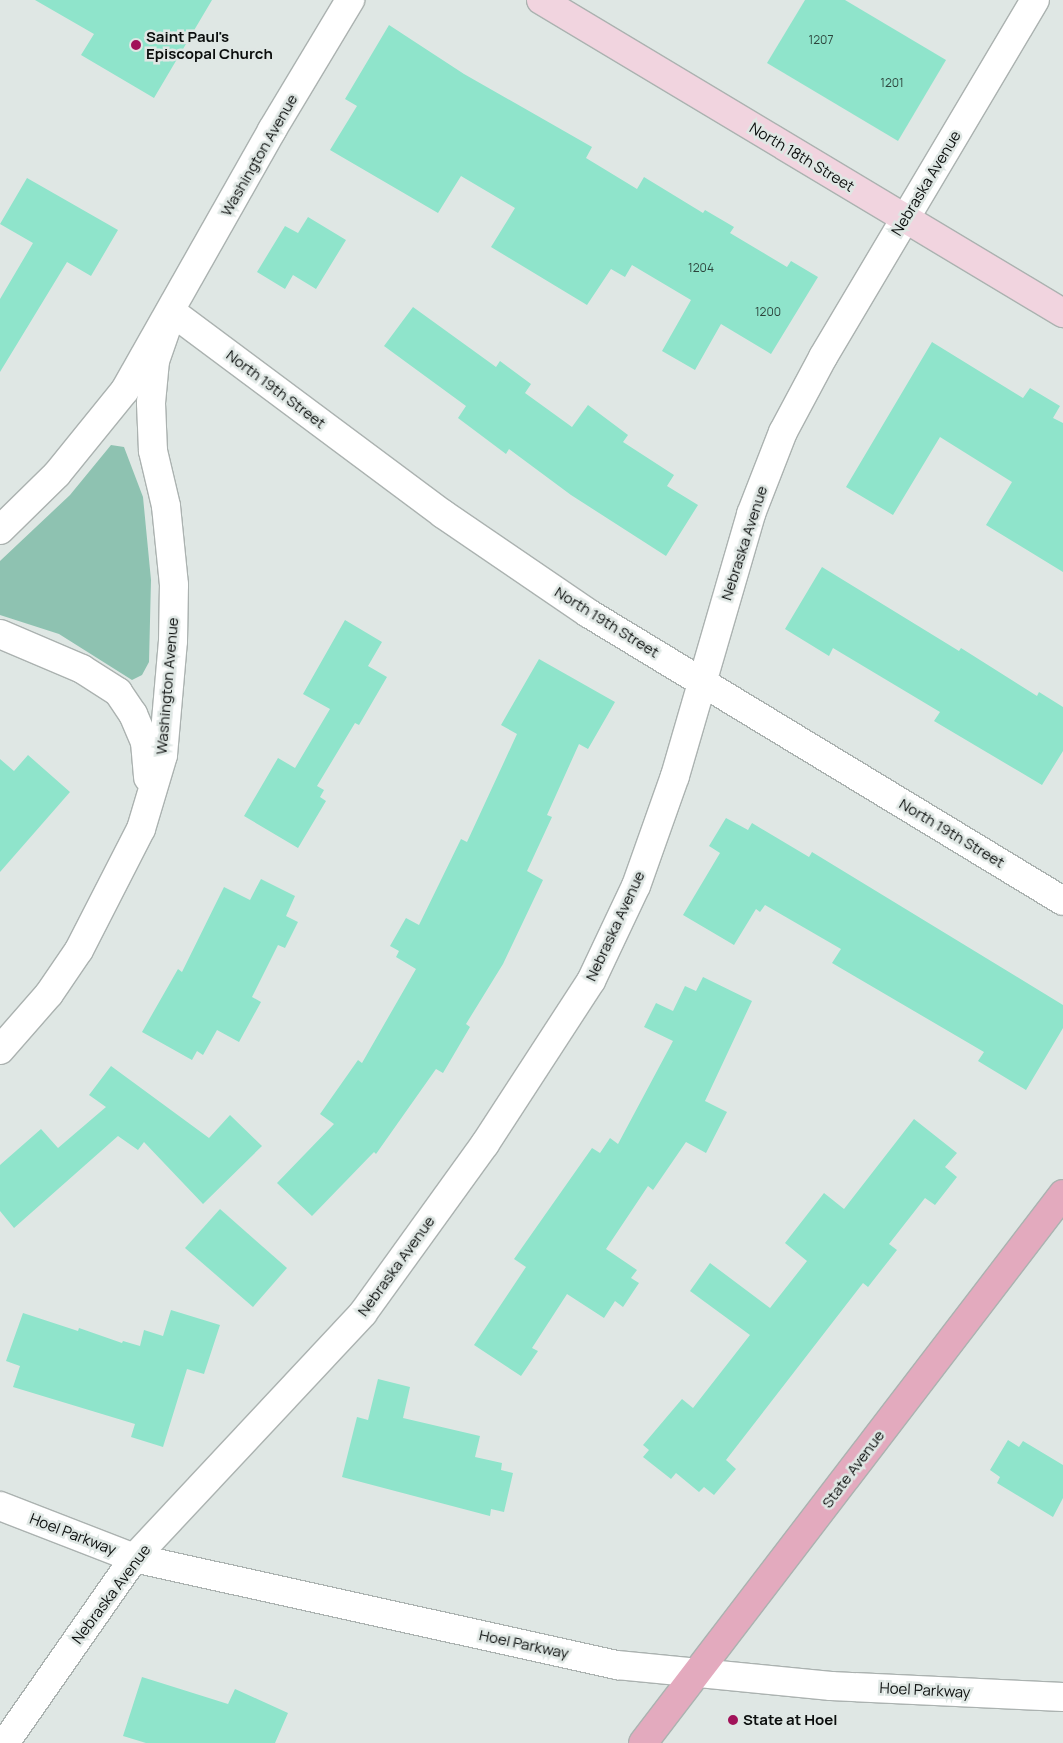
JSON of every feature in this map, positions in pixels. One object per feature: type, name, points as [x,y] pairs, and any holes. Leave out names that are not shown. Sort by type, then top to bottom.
[{"type":"main road","name":"North 18th Street","points":[[541,0],[1063,313]]},
{"type":"main road","name":"State Avenue","points":[[643,1743],[1063,1194]]},
{"type":"street","name":"Washington Avenue","points":[[0,530],[58,474],[100,424],[172,312],[272,130],[350,0]]},
{"type":"street","name":"Nebraska Avenue","points":[[5,1743],[134,1558],[363,1313],[485,1144],[580,997],[636,886],[675,776],[751,514],[783,432],[823,357],[1035,0]]},
{"type":"street","name":"Washington Avenue","points":[[0,1050],[49,994],[79,950],[141,829],[163,755],[174,641],[174,585],[166,506],[153,451],[151,403],[155,361],[172,312]]},
{"type":"street","name":"North 19th Street","points":[[172,312],[443,514],[588,613],[702,680],[1063,901]]},
{"type":"street","points":[[0,634],[82,669],[118,692],[133,714],[145,742],[148,775],[141,829]]},
{"type":"street","name":"Hoel Parkway","points":[[0,1506],[134,1558],[617,1665],[831,1686],[1063,1697]]},
{"type":"green space","points":[[111,445],[124,447],[143,497],[151,580],[149,662],[142,675],[132,680],[59,634],[0,615],[0,561],[70,495]]},
{"type":"building","name":"Saint Paul's Episcopal Church","points":[[35,0],[212,0],[154,98],[81,55],[94,34]]},
{"type":"building","points":[[805,0],[845,0],[946,60],[898,141],[767,63]]},
{"type":"building","points":[[389,25],[464,74],[592,147],[586,158],[637,189],[644,177],[703,213],[705,210],[734,227],[730,233],[787,267],[791,261],[818,277],[771,354],[721,324],[695,370],[662,351],[691,300],[632,265],[625,277],[611,269],[587,305],[491,247],[515,208],[461,176],[438,213],[330,150],[357,106],[345,99]]},
{"type":"building","points":[[27,178],[118,230],[91,276],[67,262],[0,372],[0,299],[33,243],[0,224]]},
{"type":"building","points":[[308,217],[346,240],[316,289],[293,275],[285,289],[257,272],[285,226],[298,233]]},
{"type":"building","points":[[413,307],[496,367],[500,361],[531,384],[525,393],[572,427],[588,405],[628,435],[623,442],[674,475],[667,486],[698,505],[666,556],[571,495],[509,449],[506,454],[458,418],[466,406],[384,346]]},
{"type":"building","points":[[932,342],[1023,398],[1030,388],[1060,406],[1053,418],[1063,423],[1063,572],[986,525],[1012,482],[940,437],[893,515],[846,487]]},
{"type":"building","points":[[822,567],[959,651],[961,648],[1037,696],[1039,692],[1063,707],[1063,751],[1042,785],[934,721],[940,712],[833,648],[829,656],[785,629]]},
{"type":"building","points":[[345,620],[382,642],[368,666],[387,677],[359,725],[355,723],[317,786],[324,790],[320,797],[326,801],[298,848],[244,816],[278,758],[295,768],[330,709],[303,694]]},
{"type":"building","points":[[539,659],[615,702],[588,749],[579,744],[547,815],[552,817],[527,871],[543,880],[503,964],[466,1024],[470,1027],[443,1073],[436,1069],[376,1154],[374,1152],[312,1216],[277,1183],[334,1124],[320,1114],[358,1060],[362,1063],[416,969],[396,957],[399,951],[390,946],[406,918],[419,925],[461,839],[467,842],[517,734],[501,725]]},
{"type":"building","points":[[28,755],[70,792],[0,872],[0,759],[14,771]]},
{"type":"building","points":[[726,818],[748,830],[752,823],[809,857],[812,852],[1063,1005],[1063,1028],[1026,1090],[978,1061],[984,1052],[832,963],[841,949],[765,905],[760,912],[756,909],[734,945],[683,915],[720,853],[709,846]]},
{"type":"building","points":[[261,879],[295,896],[286,916],[298,922],[285,948],[278,945],[252,997],[261,1002],[239,1042],[217,1030],[203,1055],[197,1051],[192,1060],[142,1032],[178,969],[182,972],[224,887],[250,900]]},
{"type":"building","points":[[703,977],[752,1001],[705,1101],[727,1112],[706,1153],[686,1142],[653,1190],[648,1186],[606,1249],[637,1270],[631,1278],[639,1283],[623,1307],[615,1301],[604,1318],[567,1294],[532,1348],[538,1351],[521,1376],[474,1345],[526,1267],[514,1259],[592,1148],[600,1153],[610,1138],[618,1144],[673,1041],[644,1027],[656,1003],[673,1011],[685,986],[696,991]]},
{"type":"building","points":[[111,1066],[209,1138],[230,1115],[262,1146],[203,1204],[144,1142],[138,1150],[118,1136],[14,1228],[0,1211],[0,1165],[41,1129],[58,1148],[106,1107],[89,1095]]},
{"type":"building","points":[[914,1119],[957,1153],[945,1167],[957,1177],[935,1205],[925,1198],[889,1244],[897,1250],[868,1287],[863,1283],[726,1460],[736,1469],[714,1495],[704,1487],[699,1492],[676,1473],[671,1479],[643,1457],[649,1450],[643,1445],[682,1399],[693,1408],[750,1335],[690,1291],[710,1263],[770,1308],[807,1261],[785,1243],[824,1193],[844,1209]]},
{"type":"building","points":[[220,1209],[287,1268],[253,1307],[185,1248]]},
{"type":"building","points":[[171,1310],[220,1325],[204,1374],[187,1369],[163,1447],[131,1437],[135,1424],[13,1387],[20,1366],[6,1361],[23,1313],[78,1331],[79,1328],[122,1343],[123,1341],[140,1346],[144,1330],[163,1336]]},
{"type":"building","points":[[378,1379],[410,1387],[403,1418],[480,1436],[475,1457],[502,1463],[501,1470],[513,1473],[504,1512],[491,1509],[490,1516],[342,1477],[357,1417],[368,1420]]},
{"type":"building","points":[[1008,1440],[1019,1447],[1023,1441],[1063,1465],[1063,1498],[1053,1517],[997,1483],[1000,1477],[990,1470]]},
{"type":"building","points":[[142,1677],[228,1704],[235,1689],[288,1713],[275,1743],[146,1743],[123,1736]]},
{"type":"place","name":"Saint Paul's Episcopal Church","points":[[136,45]]},
{"type":"place","name":"State at Hoel","points":[[733,1720]]}]
